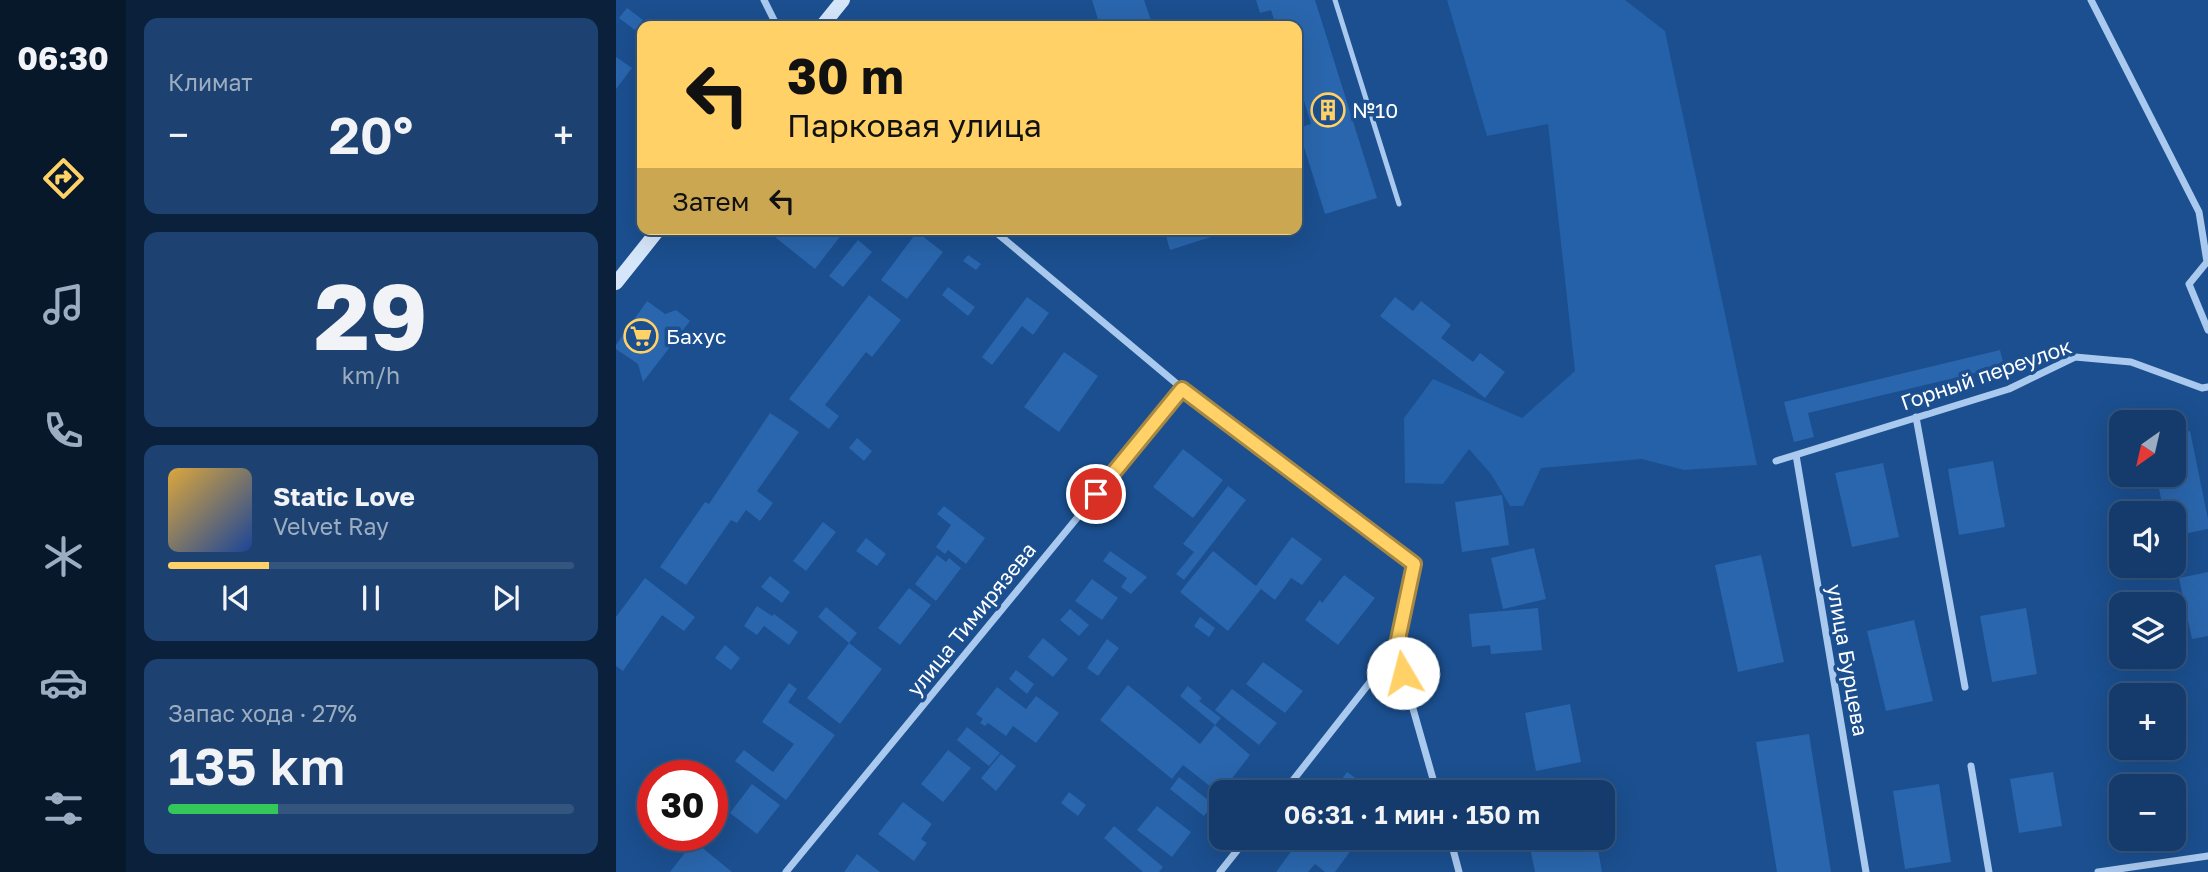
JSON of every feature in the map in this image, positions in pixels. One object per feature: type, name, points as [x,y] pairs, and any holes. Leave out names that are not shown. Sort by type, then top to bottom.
[{"type":"main road","points":[[826,21],[843,0]]},
{"type":"main road","points":[[616,283],[654,235]]},
{"type":"street","points":[[764,0],[775,21]]},
{"type":"street","points":[[2091,0],[2199,212],[2207,262],[2189,284],[2208,330]]},
{"type":"street","points":[[999,235],[1182,389],[1414,564],[1396,649],[1293,780]]},
{"type":"street","name":"Горный переулок","points":[[1776,461],[2009,389],[2075,357],[2131,362],[2202,388],[2208,387]]},
{"type":"street","name":"улица Тимирязева","points":[[786,872],[1182,389]]},
{"type":"street","points":[[1916,417],[1965,687]]},
{"type":"street","name":"улица Бурцева","points":[[1796,455],[1866,872]]},
{"type":"street","points":[[1396,649],[1433,780]]},
{"type":"street","points":[[1971,766],[1989,872]]},
{"type":"street","points":[[1220,872],[1237,850]]},
{"type":"street","points":[[1453,850],[1459,872]]},
{"type":"street","points":[[2098,872],[2208,856]]},
{"type":"lane","points":[[1335,0],[1399,204]]},
{"type":"shaded area","points":[[1447,0],[1625,0],[1665,31],[1757,465],[1684,470],[1642,459],[1541,468],[1523,506],[1510,506],[1491,474],[1469,449],[1443,484],[1405,483],[1404,418],[1433,379],[1522,418],[1575,371],[1548,124],[1487,136]]},
{"type":"building","points":[[1092,0],[1144,0],[1151,21],[1098,21]]},
{"type":"building","name":"№10","points":[[1256,0],[1315,0],[1377,198],[1325,214],[1302,141],[1302,127],[1311,124],[1302,94],[1302,21],[1274,21],[1271,10],[1260,13]]},
{"type":"building","points":[[627,8],[643,20],[637,21],[635,30],[619,18]]},
{"type":"building","points":[[616,57],[632,68],[616,89]]},
{"type":"building","points":[[776,235],[841,235],[815,269],[775,237]]},
{"type":"building","points":[[915,235],[921,235],[943,252],[907,299],[881,280]]},
{"type":"building","points":[[1166,235],[1214,235],[1214,236],[1170,250]]},
{"type":"building","points":[[858,240],[872,252],[843,287],[829,276]]},
{"type":"building","points":[[968,255],[981,264],[976,270],[963,261]]},
{"type":"building","points":[[948,287],[975,307],[968,316],[942,295]]},
{"type":"building","points":[[869,295],[901,320],[872,357],[866,352],[825,405],[839,416],[829,429],[789,399]]},
{"type":"building","points":[[1027,297],[1049,313],[1033,335],[1022,326],[992,365],[982,357]]},
{"type":"building","points":[[1395,297],[1413,311],[1421,301],[1451,325],[1441,338],[1473,362],[1480,353],[1505,372],[1485,398],[1380,316]]},
{"type":"building","points":[[647,301],[665,314],[676,310],[690,321],[643,382],[638,364],[616,349],[616,345]]},
{"type":"building","points":[[2000,350],[2004,366],[1808,413],[1814,437],[1794,442],[1784,402]]},
{"type":"building","points":[[1064,352],[1098,376],[1059,432],[1024,407]]},
{"type":"building","points":[[770,413],[799,432],[757,491],[773,503],[760,521],[746,510],[737,523],[731,520],[686,585],[660,567],[705,502],[709,504]]},
{"type":"building","points":[[2190,431],[2208,529],[2186,534],[2186,501],[2162,501],[2159,487],[2186,487],[2186,432]]},
{"type":"building","points":[[857,438],[872,451],[864,461],[849,448]]},
{"type":"building","points":[[1183,449],[1223,480],[1193,518],[1153,487]]},
{"type":"building","points":[[1993,461],[2005,527],[1959,535],[1948,469]]},
{"type":"building","points":[[1883,463],[1899,537],[1852,547],[1835,473]]},
{"type":"building","points":[[1228,486],[1246,500],[1184,580],[1176,574],[1194,552],[1183,544]]},
{"type":"building","points":[[1502,495],[1509,545],[1462,552],[1455,502]]},
{"type":"building","points":[[944,506],[985,538],[966,564],[948,550],[945,554],[936,547],[951,525],[937,514]]},
{"type":"building","points":[[823,522],[836,532],[806,571],[793,561]]},
{"type":"building","points":[[1292,537],[1322,559],[1302,585],[1291,578],[1275,600],[1261,589],[1228,631],[1180,592],[1213,551],[1256,586]]},
{"type":"building","points":[[866,538],[886,554],[877,566],[856,551]]},
{"type":"building","points":[[1534,548],[1546,599],[1503,609],[1491,558]]},
{"type":"building","points":[[1110,551],[1147,577],[1131,594],[1121,587],[1127,578],[1103,561]]},
{"type":"building","points":[[937,555],[946,562],[949,558],[961,568],[936,601],[915,584]]},
{"type":"building","points":[[1761,555],[1784,662],[1738,672],[1715,565]]},
{"type":"building","points":[[2208,572],[2208,636],[2192,639],[2186,611],[2186,592],[2182,592],[2179,578]]},
{"type":"building","points":[[1344,575],[1375,598],[1338,645],[1305,620]]},
{"type":"building","points":[[770,576],[790,592],[782,603],[761,587]]},
{"type":"building","points":[[645,578],[695,617],[684,631],[662,615],[623,671],[616,666],[616,617]]},
{"type":"building","points":[[1092,579],[1118,598],[1102,620],[1075,601]]},
{"type":"building","points":[[909,588],[931,605],[900,645],[878,628]]},
{"type":"building","points":[[757,606],[772,616],[774,614],[798,632],[789,645],[764,626],[757,635],[744,626]]},
{"type":"building","points":[[826,607],[857,633],[849,643],[818,617]]},
{"type":"building","points":[[1538,608],[1542,650],[1491,654],[1490,645],[1472,647],[1469,614]]},
{"type":"building","points":[[2026,608],[2037,674],[1992,682],[1980,616]]},
{"type":"building","points":[[1070,609],[1089,625],[1079,636],[1060,620]]},
{"type":"building","points":[[1200,617],[1215,628],[1209,637],[1194,626]]},
{"type":"building","points":[[1914,620],[1933,701],[1886,711],[1867,631]]},
{"type":"building","points":[[1043,638],[1068,659],[1053,677],[1028,657]]},
{"type":"building","points":[[1107,639],[1119,648],[1098,676],[1087,668]]},
{"type":"building","points":[[849,643],[882,669],[840,724],[807,698]]},
{"type":"building","points":[[725,645],[740,658],[731,670],[715,658]]},
{"type":"building","points":[[1263,662],[1303,691],[1285,713],[1246,684]]},
{"type":"building","points":[[1016,670],[1034,684],[1027,694],[1009,679]]},
{"type":"building","points":[[789,683],[797,689],[788,702],[835,735],[786,800],[735,761],[744,750],[773,772],[794,744],[762,722]]},
{"type":"building","points":[[1128,685],[1200,744],[1215,725],[1250,755],[1231,780],[1209,780],[1209,785],[1183,765],[1172,779],[1100,720]]},
{"type":"building","points":[[1188,686],[1202,698],[1199,701],[1221,718],[1215,725],[1180,696]]},
{"type":"building","points":[[997,687],[1026,709],[1036,696],[1059,713],[1036,743],[1013,726],[1006,736],[988,723],[985,726],[980,723],[983,719],[976,714]]},
{"type":"building","points":[[1232,689],[1277,723],[1259,745],[1215,710]]},
{"type":"building","points":[[1570,704],[1581,762],[1536,771],[1525,713]]},
{"type":"building","points":[[967,727],[1000,753],[989,766],[957,740]]},
{"type":"building","points":[[1809,734],[1831,872],[1777,872],[1756,742]]},
{"type":"building","points":[[948,750],[971,768],[943,802],[921,784]]},
{"type":"building","points":[[1001,754],[1016,766],[996,791],[981,778]]},
{"type":"building","points":[[1347,772],[1358,780],[1341,780]]},
{"type":"building","points":[[2053,772],[2062,826],[2019,833],[2010,779]]},
{"type":"building","points":[[1179,777],[1209,801],[1209,809],[1204,816],[1170,789]]},
{"type":"building","points":[[752,784],[780,805],[757,834],[730,813]]},
{"type":"building","points":[[1939,784],[1951,862],[1905,869],[1893,791]]},
{"type":"building","points":[[1069,792],[1086,805],[1078,816],[1061,803]]},
{"type":"building","points":[[903,802],[932,824],[921,839],[927,843],[914,861],[878,834]]},
{"type":"building","points":[[1157,806],[1191,832],[1172,857],[1137,830]]},
{"type":"building","points":[[1114,826],[1163,867],[1159,872],[1143,872],[1104,838]]},
{"type":"building","points":[[1292,850],[1351,850],[1335,872],[1325,872],[1315,864],[1308,872],[1276,872]]},
{"type":"building","points":[[1531,850],[1598,850],[1602,872],[1535,872]]},
{"type":"building","points":[[686,851],[706,851],[732,872],[670,872]]},
{"type":"building","points":[[857,854],[880,872],[844,872]]},
{"type":"place","name":"№10","points":[[1328,110]]},
{"type":"place","name":"Бахус","points":[[641,336]]},
{"type":"route","points":[[1096,494],[1182,389],[1414,564],[1396,649],[1403,673]]}]
